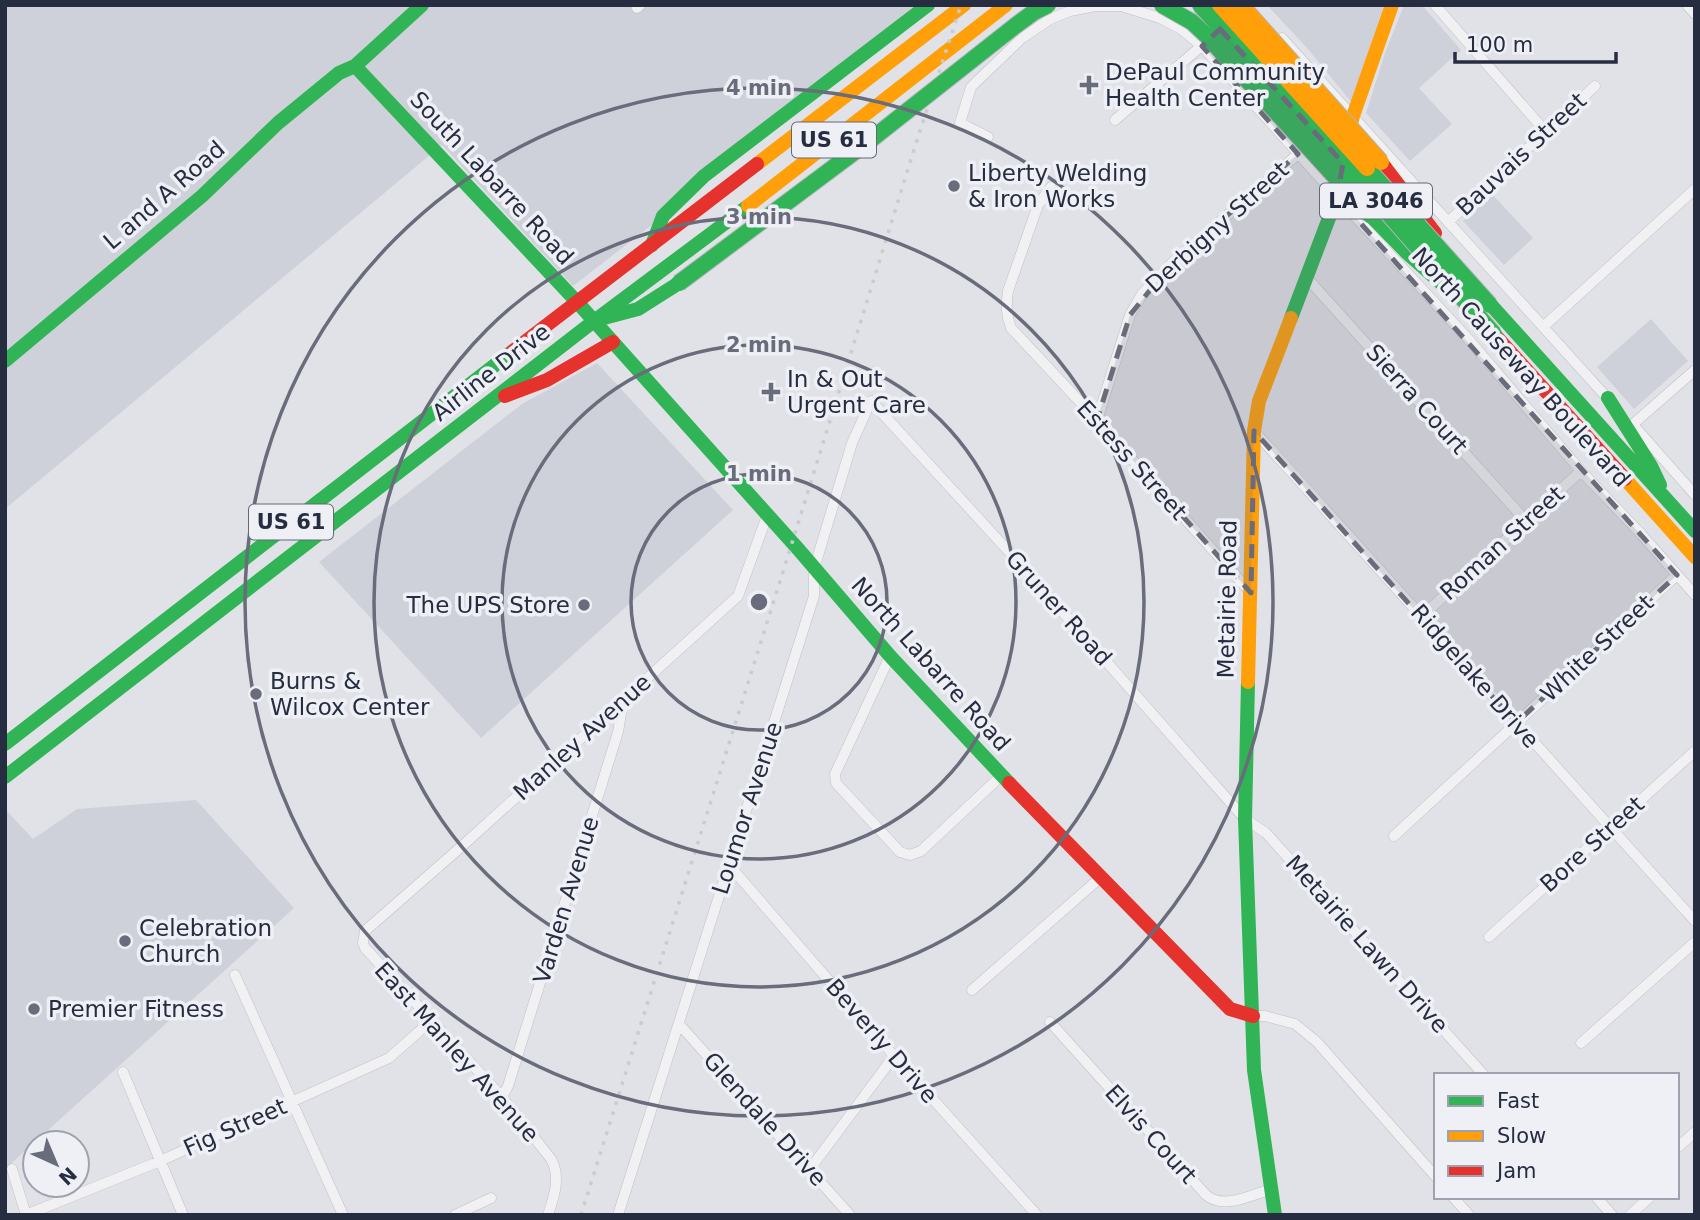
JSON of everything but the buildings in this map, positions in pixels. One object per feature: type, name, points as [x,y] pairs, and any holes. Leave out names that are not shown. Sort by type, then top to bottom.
[{"type":"main road","name":"L and A Road","points":[[5,361],[202,196],[278,122],[339,73],[355,66],[422,5]]},
{"type":"main road","points":[[652,245],[663,216],[704,176],[928,5]]},
{"type":"main road","name":"Airline Drive","points":[[5,744],[964,5]]},
{"type":"main road","name":"Airline Drive","points":[[5,777],[1006,5]]},
{"type":"main road","points":[[594,321],[638,309],[680,283],[873,138],[1015,26],[1048,5]]},
{"type":"main road","points":[[1163,5],[1192,22],[1209,38],[1407,253],[1484,311]]},
{"type":"main road","name":"North Causeway Boulevard","points":[[1200,5],[1355,176],[1695,531]]},
{"type":"main road","name":"North Causeway Boulevard","points":[[1220,5],[1484,311]]},
{"type":"main road","points":[[1243,5],[1381,162],[1484,311]]},
{"type":"main road","name":"Metairie Road","points":[[1275,1215],[1254,1070],[1245,819],[1254,431],[1259,401],[1337,197],[1353,116],[1392,5]]},
{"type":"main road","name":"South Labarre Road","points":[[355,66],[594,321]]},
{"type":"main road","name":"North Labarre Road","points":[[594,321],[890,656],[1002,775],[1230,1009],[1253,1016]]},
{"type":"main road","name":"North Causeway Boulevard","points":[[1501,328],[1695,557]]},
{"type":"main road","points":[[494,398],[518,392],[559,374],[613,342]]},
{"type":"main road","points":[[1608,398],[1651,466],[1667,501]]},
{"type":"main road","points":[[328,527],[321,517],[327,505],[373,459]]},
{"type":"main road","points":[[23,730],[39,751]]},
{"type":"street","points":[[1115,120],[1202,46],[1243,5]]},
{"type":"street","name":"North Causeway Boulevard","points":[[1253,5],[1695,495]]},
{"type":"street","points":[[1435,5],[1545,131]]},
{"type":"street","points":[[1687,5],[1695,14]]},
{"type":"street","name":"North Causeway Boulevard","points":[[988,136],[960,123],[971,87],[1022,38],[1050,19],[1070,11],[1095,6],[1121,6],[1160,18],[1181,29],[1202,46],[1470,341],[1581,471],[1695,595]]},
{"type":"street","name":"Bauvais Street","points":[[1448,222],[1595,86]]},
{"type":"street","name":"Derbigny Street","points":[[1097,420],[1130,315],[1142,294],[1171,264],[1298,154]]},
{"type":"street","name":"Estess Street","points":[[1051,187],[1038,205],[1008,291],[1006,305],[1011,328],[1251,593]]},
{"type":"street","points":[[1543,327],[1695,189]]},
{"type":"street","name":"Sierra Court","points":[[1307,278],[1527,521]]},
{"type":"street","points":[[1632,425],[1695,370]]},
{"type":"street","name":"Loumor Avenue","points":[[618,1215],[814,596],[814,569],[852,443],[871,401]]},
{"type":"street","name":"Gruner Road","points":[[871,401],[1033,578],[1245,819]]},
{"type":"street","name":"Ridgelake Drive","points":[[1254,431],[1695,921]]},
{"type":"street","name":"Roman Street","points":[[1422,616],[1581,471]]},
{"type":"street","name":"Manley Avenue","points":[[364,935],[380,916],[461,847],[738,596],[767,516]]},
{"type":"street","name":"White Street","points":[[1394,836],[1676,575]]},
{"type":"street","points":[[890,656],[835,774],[836,783],[900,852],[910,855],[921,851],[1002,775]]},
{"type":"street","name":"Varden Avenue","points":[[502,1097],[508,1086],[618,732],[623,701]]},
{"type":"street","name":"Bore Street","points":[[1489,937],[1695,751]]},
{"type":"street","name":"Metairie Lawn Drive","points":[[1245,819],[1266,833],[1482,1073]]},
{"type":"street","name":"Beverly Drive","points":[[729,865],[894,1056],[1037,1215]]},
{"type":"street","points":[[972,990],[1100,878]]},
{"type":"street","name":"East Manley Avenue","points":[[364,935],[365,948],[502,1097],[551,1159],[556,1168],[555,1193],[548,1215]]},
{"type":"street","points":[[1581,1043],[1695,942]]},
{"type":"street","points":[[235,975],[343,1215]]},
{"type":"street","points":[[1253,1016],[1265,1016],[1296,1024],[1317,1042],[1434,1175]]},
{"type":"street","name":"Fig Street","points":[[26,1215],[160,1161],[389,1058],[432,1020]]},
{"type":"street","name":"Elvis Court","points":[[1051,1022],[1212,1200],[1219,1202],[1239,1199],[1271,1189]]},
{"type":"street","name":"Glendale Drive","points":[[679,1024],[850,1215]]},
{"type":"street","points":[[810,1169],[894,1056]]},
{"type":"street","points":[[123,1072],[183,1215]]},
{"type":"street","points":[[1679,1146],[1695,1132]]},
{"type":"street","points":[[12,1169],[26,1215]]},
{"type":"street","points":[[455,1215],[491,1198]]},
{"type":"street","points":[[1455,1199],[1469,1215]]},
{"type":"street","points":[[1598,1199],[1612,1215]]},
{"type":"street","points":[[1630,1215],[1648,1199]]},
{"type":"highlighted area","points":[[1220,29],[1343,163],[1337,197],[1677,575],[1516,723],[1254,431],[1251,593],[1097,420],[1130,315],[1171,264],[1298,154],[1202,46]]},
{"type":"shaded area","points":[[5,5],[936,5],[573,286],[442,145],[5,509]]},
{"type":"shaded area","points":[[1267,5],[1384,5],[1352,103],[1307,48]]},
{"type":"shaded area","points":[[1404,5],[1422,5],[1461,50],[1419,88],[1452,124],[1410,161],[1366,113]]},
{"type":"shaded area","points":[[1492,194],[1533,238],[1504,265],[1463,221]]},
{"type":"shaded area","points":[[1651,319],[1688,361],[1634,409],[1597,367]]},
{"type":"shaded area","points":[[597,363],[733,510],[481,738],[319,562],[522,404]]},
{"type":"shaded area","points":[[196,800],[294,908],[49,1129],[21,1129],[21,1155],[5,1169],[5,809],[33,839],[77,809]]},
{"type":"railway","points":[[581,1215],[961,5]]},
{"type":"traffic: fast","points":[[5,361],[202,196],[278,123],[339,73],[355,66],[422,5]]},
{"type":"traffic: fast","points":[[652,245],[663,216],[704,176],[928,5]]},
{"type":"traffic: fast","points":[[679,283],[873,138],[1015,26],[1048,5]]},
{"type":"traffic: fast","points":[[1162,5],[1192,22],[1209,38],[1370,215]]},
{"type":"traffic: fast","points":[[1200,5],[1494,334]]},
{"type":"traffic: fast","points":[[355,66],[578,303],[890,656],[1009,783]]},
{"type":"traffic: fast","points":[[1367,168],[1490,305]]},
{"type":"traffic: fast","points":[[1291,318],[1337,197],[1341,174]]},
{"type":"traffic: fast","points":[[5,777],[594,321],[748,206]]},
{"type":"traffic: fast","points":[[1370,215],[1441,283]]},
{"type":"traffic: fast","points":[[604,318],[638,309],[679,283]]},
{"type":"traffic: fast","points":[[1482,295],[1695,531]]},
{"type":"traffic: fast","points":[[5,744],[513,351]]},
{"type":"traffic: fast","points":[[1608,398],[1660,485]]},
{"type":"traffic: fast","points":[[1248,682],[1245,819],[1254,1070],[1275,1215]]},
{"type":"traffic: slow","points":[[757,164],[964,5]]},
{"type":"traffic: slow","points":[[748,206],[1006,5]]},
{"type":"traffic: slow","points":[[1220,5],[1367,168]]},
{"type":"traffic: slow","points":[[1241,5],[1381,162]]},
{"type":"traffic: slow","points":[[1349,133],[1392,5]]},
{"type":"traffic: slow","points":[[1248,682],[1254,431],[1259,401],[1291,318]]},
{"type":"traffic: slow","points":[[1625,479],[1695,557]]},
{"type":"traffic: jam","points":[[1381,162],[1435,233]]},
{"type":"traffic: jam","points":[[513,351],[757,164]]},
{"type":"traffic: jam","points":[[1494,334],[1625,479]]},
{"type":"traffic: jam","points":[[505,396],[547,380],[613,342]]},
{"type":"traffic: jam","points":[[1009,783],[1230,1009],[1253,1016]]},
{"type":"place","name":"DePaul Community Health Center","points":[[1089,85]]},
{"type":"place","name":"Liberty Welding & Iron Works","points":[[954,186]]},
{"type":"place","name":"In & Out Urgent Care","points":[[771,392]]},
{"type":"place","name":"The UPS Store","points":[[584,605]]},
{"type":"place","name":"Burns & Wilcox Center","points":[[256,694]]},
{"type":"place","name":"Celebration Church","points":[[125,941]]},
{"type":"place","name":"Premier Fitness","points":[[34,1009]]}]
